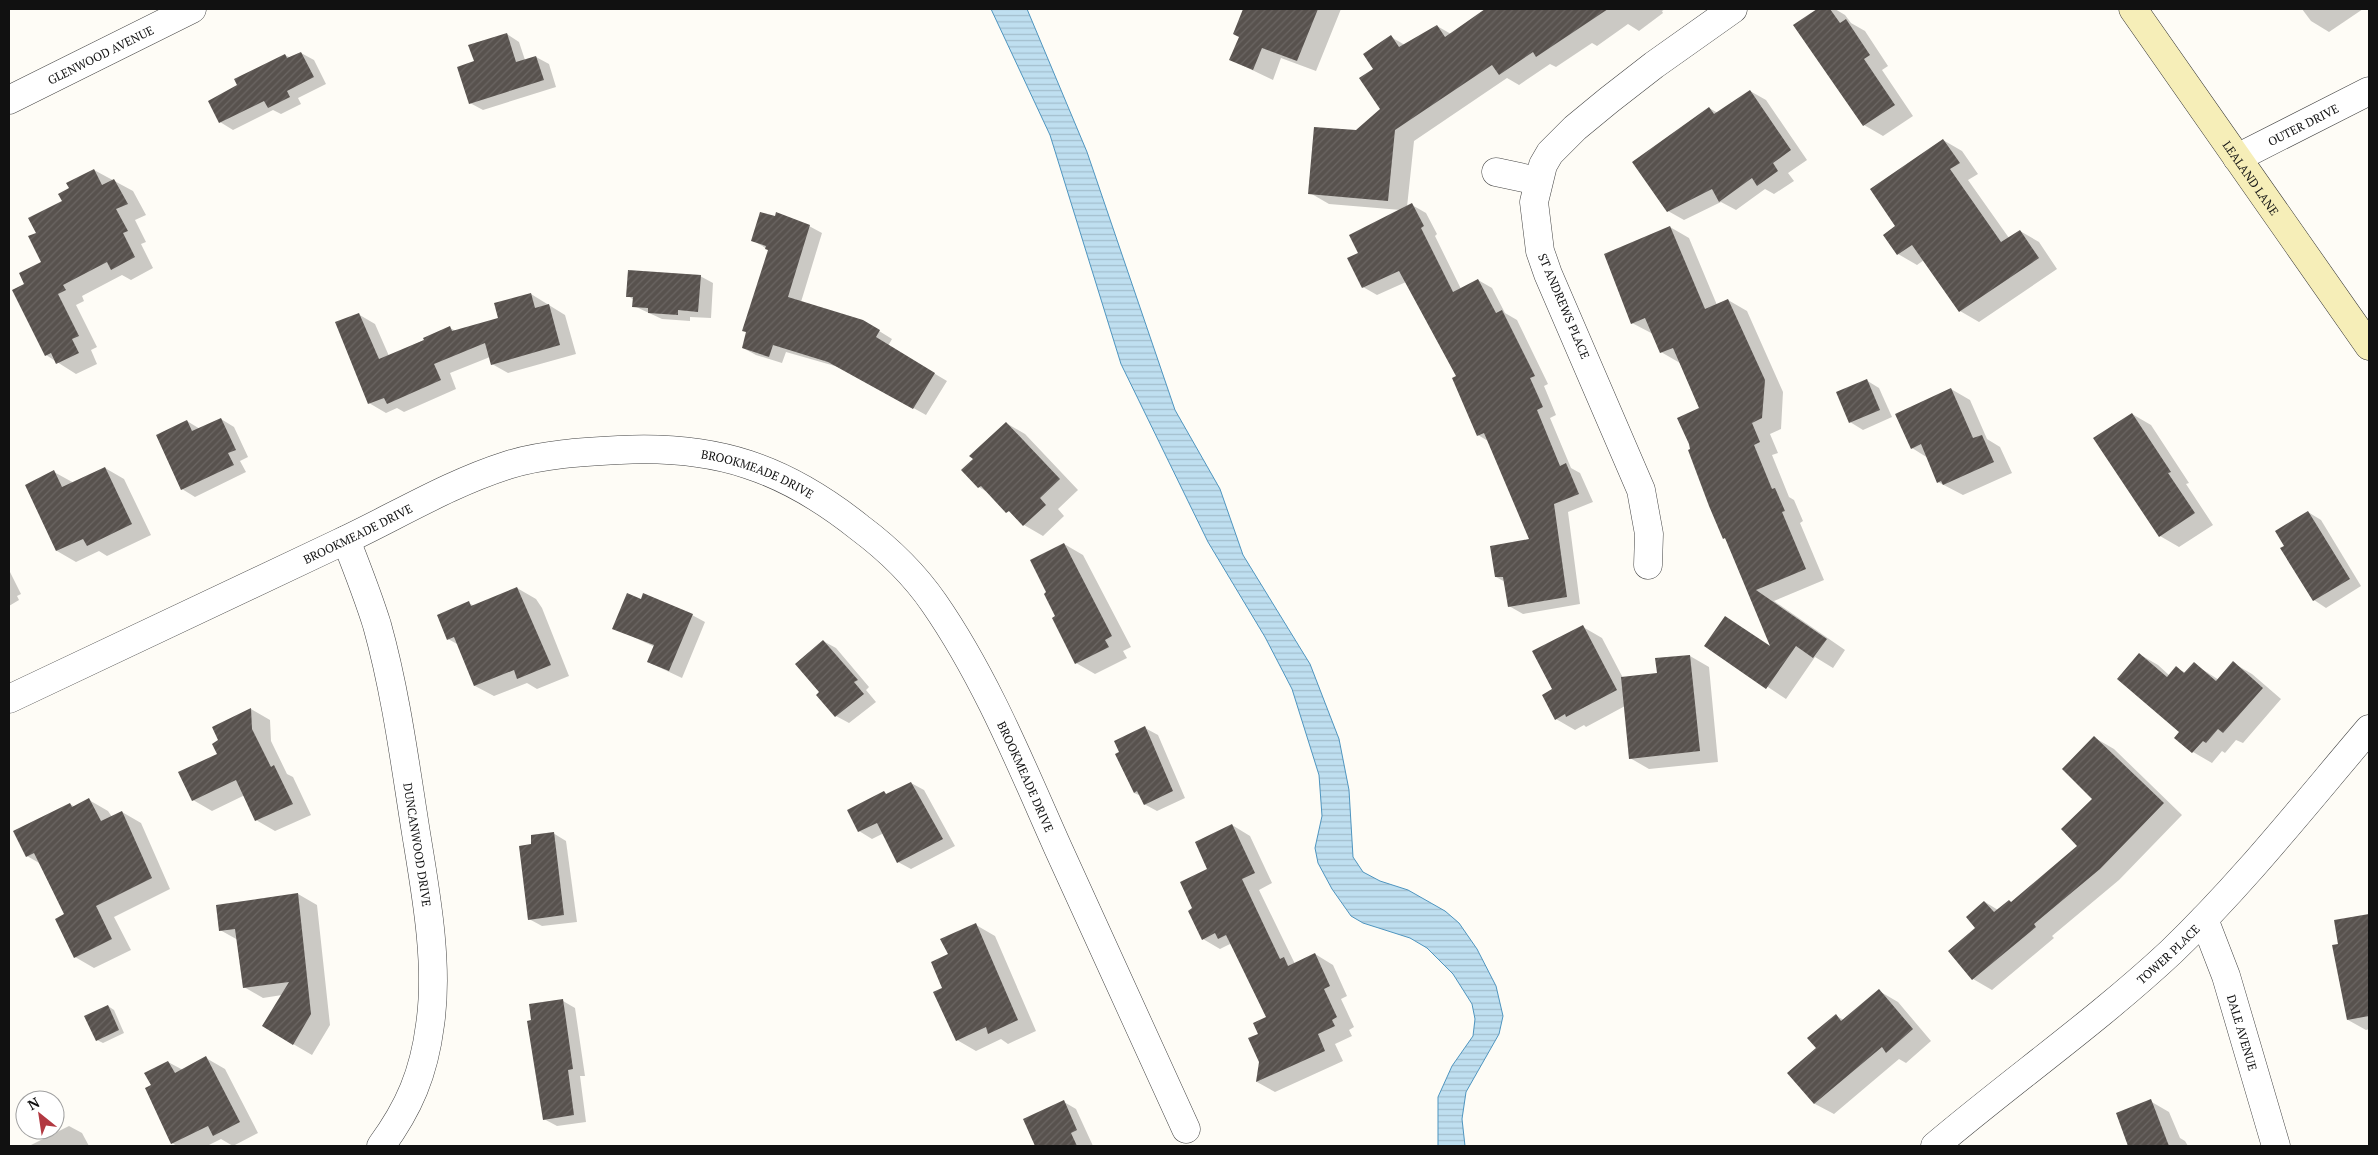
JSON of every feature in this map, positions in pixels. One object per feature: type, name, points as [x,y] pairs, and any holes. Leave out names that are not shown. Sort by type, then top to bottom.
[{"type":"street","name":"GLENWOOD AVENUE","points":[[9,100],[192,9]]},
{"type":"street","name":"ST ANDREWS PLACE","points":[[1648,565],[1649,534],[1641,490],[1540,251],[1534,202],[1542,166],[1550,152],[1575,128],[1654,65],[1733,9]]},
{"type":"street","name":"LEALAND LANE","points":[[2133,9],[2369,346]]},
{"type":"street","name":"OUTER DRIVE","points":[[2237,158],[2369,91]]},
{"type":"street","points":[[1496,172],[1538,181]]},
{"type":"street","name":"BROOKMEADE DRIVE","points":[[9,699],[346,540],[405,509],[504,466],[548,456],[648,449],[675,450],[742,462],[786,478],[833,506],[905,567],[931,598],[956,637],[1013,747],[1186,1129]]},
{"type":"street","name":"DUNCANWOOD DRIVE","points":[[346,540],[377,627],[400,731],[424,882],[430,950],[430,1025],[424,1058],[414,1091],[404,1113],[381,1146]]},
{"type":"street","name":"TOWER PLACE","points":[[1935,1146],[2116,1000],[2204,919],[2369,729]]},
{"type":"street","name":"DALE AVENUE","points":[[2204,919],[2226,976],[2276,1146]]},
{"type":"water","points":[[991,9],[1027,9],[1087,152],[1175,410],[1220,489],[1243,555],[1310,664],[1339,739],[1349,790],[1353,857],[1363,872],[1380,881],[1408,890],[1445,911],[1459,923],[1477,949],[1496,986],[1503,1016],[1499,1034],[1466,1092],[1462,1119],[1465,1146],[1438,1146],[1438,1097],[1452,1066],[1473,1036],[1475,1019],[1472,1004],[1453,974],[1427,948],[1410,938],[1363,923],[1351,916],[1332,889],[1318,863],[1315,848],[1322,816],[1319,775],[1292,689],[1265,637],[1208,542],[1121,364],[1050,135]]},
{"type":"building","points":[[1243,9],[1318,9],[1297,61],[1262,48],[1253,70],[1229,60],[1239,37],[1233,34]]},
{"type":"building","points":[[1485,9],[1608,9],[1536,57],[1533,52],[1499,75],[1492,65],[1395,130],[1388,201],[1308,194],[1314,127],[1356,130],[1380,109],[1359,78],[1373,69],[1363,54],[1391,35],[1399,47],[1437,25],[1445,37]]},
{"type":"building","points":[[1817,9],[1830,9],[1840,23],[1846,19],[1870,55],[1864,59],[1895,105],[1863,126],[1793,25]]},
{"type":"building","points":[[507,33],[516,62],[536,56],[544,80],[469,104],[457,67],[474,61],[468,45]]},
{"type":"building","points":[[301,52],[314,77],[287,91],[290,97],[268,108],[264,101],[219,123],[208,101],[237,85],[234,79],[285,54],[287,58]]},
{"type":"building","points":[[1750,90],[1791,150],[1773,163],[1778,171],[1757,186],[1752,178],[1719,202],[1712,189],[1667,212],[1632,162],[1709,107],[1714,114]]},
{"type":"building","points":[[1943,139],[1960,163],[1950,169],[2001,242],[2020,230],[2039,258],[1959,312],[1912,245],[1897,255],[1883,235],[1895,226],[1870,189]]},
{"type":"building","points":[[94,169],[102,185],[114,179],[128,204],[116,209],[128,231],[123,233],[135,257],[111,270],[107,262],[63,285],[66,290],[58,294],[79,336],[72,339],[79,353],[56,364],[51,353],[45,356],[12,290],[24,284],[19,273],[41,262],[28,236],[36,233],[28,218],[62,201],[58,194],[69,188],[66,183]]},
{"type":"building","points":[[1412,203],[1424,226],[1421,228],[1453,292],[1478,279],[1496,313],[1502,310],[1535,376],[1530,378],[1543,407],[1537,410],[1560,466],[1566,463],[1579,494],[1554,504],[1567,597],[1508,607],[1503,577],[1495,577],[1490,546],[1529,539],[1484,433],[1477,436],[1452,378],[1456,376],[1399,271],[1362,288],[1347,258],[1358,253],[1349,235]]},
{"type":"building","points":[[760,212],[775,216],[776,212],[810,225],[788,297],[863,320],[880,330],[876,337],[935,373],[913,409],[828,362],[773,345],[769,357],[742,348],[746,332],[742,331],[768,250],[765,249],[766,246],[751,241]]},
{"type":"building","points":[[1670,226],[1705,309],[1728,299],[1765,380],[1762,418],[1752,423],[1760,442],[1754,445],[1772,489],[1775,488],[1785,511],[1782,512],[1806,569],[1756,590],[1827,639],[1813,658],[1796,646],[1766,689],[1704,646],[1725,616],[1770,646],[1725,538],[1723,539],[1709,506],[1688,450],[1690,449],[1689,444],[1677,418],[1699,408],[1673,348],[1660,353],[1645,318],[1631,324],[1604,254]]},
{"type":"building","points":[[628,270],[701,275],[698,312],[678,310],[678,315],[648,313],[648,308],[632,307],[633,297],[626,297]]},
{"type":"building","points":[[531,293],[535,308],[549,304],[560,345],[491,365],[485,343],[434,364],[441,380],[387,404],[384,398],[368,404],[335,322],[359,313],[379,359],[424,340],[423,338],[450,326],[452,331],[498,318],[494,303]]},
{"type":"building","points":[[1867,379],[1880,410],[1849,423],[1836,392]]},
{"type":"building","points":[[1951,388],[1973,438],[1982,435],[1994,462],[1943,485],[1941,481],[1937,483],[1921,444],[1911,449],[1895,414]]},
{"type":"building","points":[[2132,413],[2171,472],[2168,473],[2195,513],[2159,537],[2093,438]]},
{"type":"building","points":[[221,418],[236,450],[228,453],[234,465],[181,490],[156,435],[187,420],[192,431]]},
{"type":"building","points":[[1006,422],[1060,479],[1040,498],[1046,505],[1023,526],[1009,511],[1006,513],[981,486],[978,488],[961,470],[973,459],[969,456]]},
{"type":"building","points":[[105,467],[132,524],[87,546],[83,539],[56,551],[25,485],[54,470],[62,487]]},
{"type":"building","points":[[2308,511],[2350,579],[2313,601],[2280,548],[2284,546],[2275,531]]},
{"type":"building","points":[[1064,543],[1112,636],[1105,640],[1109,647],[1075,664],[1052,618],[1055,616],[1044,594],[1046,592],[1030,560]]},
{"type":"building","points":[[517,587],[551,665],[517,679],[514,670],[474,686],[454,637],[447,640],[437,615],[469,601],[471,606]]},
{"type":"building","points":[[627,593],[641,599],[643,593],[693,614],[669,671],[647,662],[654,645],[612,629]]},
{"type":"building","points":[[1583,625],[1617,690],[1566,717],[1565,714],[1555,720],[1542,695],[1552,689],[1532,651]]},
{"type":"building","points":[[823,640],[858,680],[854,682],[864,694],[835,717],[816,695],[819,692],[795,664]]},
{"type":"building","points":[[2139,653],[2167,677],[2176,666],[2184,673],[2194,662],[2216,681],[2233,661],[2263,688],[2223,733],[2218,729],[2206,743],[2203,741],[2192,753],[2174,738],[2179,732],[2117,679]]},
{"type":"building","points":[[1690,655],[1700,751],[1629,759],[1621,677],[1657,673],[1655,658]]},
{"type":"building","points":[[251,708],[252,729],[271,767],[274,765],[293,804],[255,821],[236,780],[192,801],[178,772],[217,754],[212,744],[218,740],[212,727]]},
{"type":"building","points":[[1145,726],[1173,791],[1144,805],[1137,791],[1134,793],[1115,754],[1119,752],[1114,741]]},
{"type":"building","points":[[2094,736],[2164,803],[2100,869],[2034,924],[2036,927],[1972,980],[1948,951],[1975,928],[1966,917],[1984,901],[1994,912],[2009,900],[2011,902],[2077,846],[2061,829],[2092,799],[2062,769]]},
{"type":"building","points":[[911,782],[943,839],[897,863],[877,823],[858,832],[847,810],[884,791],[886,794]]},
{"type":"building","points":[[89,798],[101,821],[122,811],[152,878],[96,906],[112,939],[74,958],[55,919],[64,914],[34,853],[26,857],[13,831],[70,803],[72,807]]},
{"type":"building","points":[[1232,824],[1255,873],[1242,879],[1280,959],[1284,957],[1288,966],[1315,953],[1330,986],[1324,989],[1337,1017],[1332,1020],[1335,1026],[1318,1034],[1325,1051],[1256,1082],[1259,1062],[1248,1038],[1258,1034],[1253,1023],[1266,1017],[1226,935],[1218,939],[1215,933],[1202,940],[1188,911],[1192,908],[1180,882],[1207,869],[1195,842]]},
{"type":"building","points":[[554,832],[564,915],[528,920],[519,846],[531,844],[531,835]]},
{"type":"building","points":[[298,893],[311,1014],[293,1045],[262,1026],[289,982],[243,988],[235,929],[219,931],[216,905]]},
{"type":"building","points":[[2369,914],[2369,1016],[2347,1020],[2332,945],[2338,944],[2334,920]]},
{"type":"building","points":[[976,923],[1018,1020],[988,1034],[986,1027],[956,1041],[933,992],[942,988],[931,962],[948,954],[940,939]]},
{"type":"building","points":[[1879,989],[1913,1029],[1886,1053],[1882,1047],[1814,1104],[1787,1073],[1816,1048],[1807,1038],[1836,1014],[1841,1021]]},
{"type":"building","points":[[563,999],[573,1069],[568,1070],[574,1115],[543,1120],[527,1021],[531,1020],[529,1004]]},
{"type":"building","points":[[108,1005],[119,1030],[96,1041],[84,1016]]},
{"type":"building","points":[[206,1056],[240,1122],[213,1136],[208,1126],[171,1144],[145,1088],[151,1085],[144,1073],[168,1061],[175,1073]]},
{"type":"building","points":[[2151,1099],[2169,1146],[2128,1146],[2116,1113]]},
{"type":"building","points":[[1064,1100],[1077,1130],[1071,1133],[1077,1146],[1035,1146],[1023,1119]]}]
